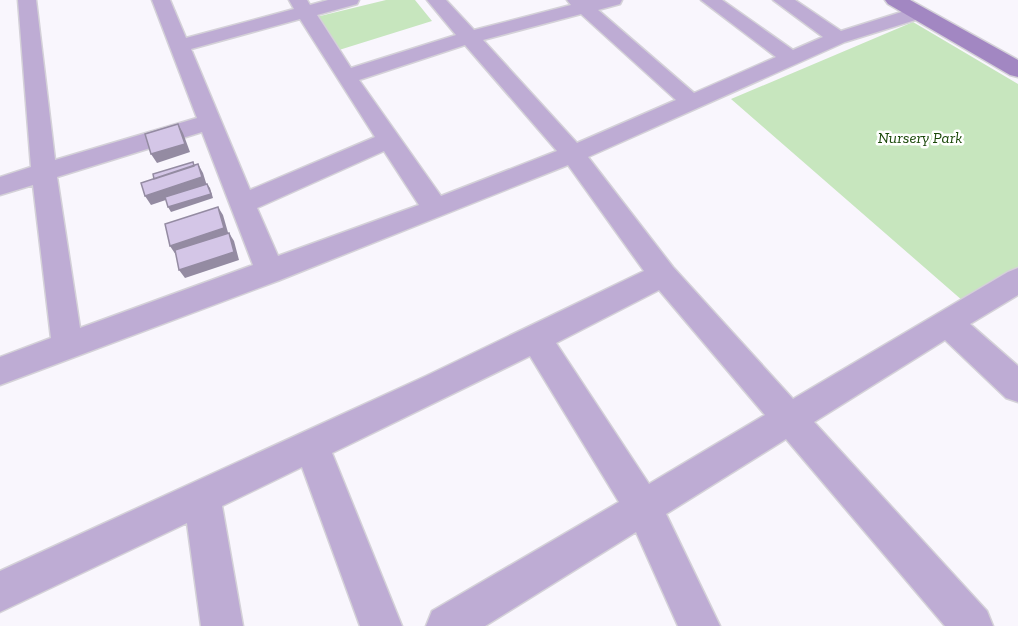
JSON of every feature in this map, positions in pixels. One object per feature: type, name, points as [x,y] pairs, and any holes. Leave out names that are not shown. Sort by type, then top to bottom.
[{"type":"main road","points":[[895,0],[921,6],[1018,52]]},
{"type":"main road","points":[[921,6],[1018,70]]},
{"type":"street","points":[[27,0],[44,172],[68,348]]},
{"type":"street","points":[[161,0],[270,272]]},
{"type":"street","points":[[179,46],[302,6],[350,0]]},
{"type":"street","points":[[436,0],[573,154],[663,275],[972,626]]},
{"type":"street","points":[[346,77],[581,4],[613,0]]},
{"type":"street","points":[[710,0],[792,58]]},
{"type":"street","points":[[782,0],[838,38]]},
{"type":"street","points":[[581,4],[692,103]]},
{"type":"street","points":[[302,6],[346,77],[436,209]]},
{"type":"street","points":[[0,371],[68,348],[436,209],[573,154],[838,38],[921,6]]},
{"type":"street","points":[[0,186],[208,122]]},
{"type":"street","points":[[241,204],[389,140]]},
{"type":"street","points":[[0,592],[312,446],[663,275]]},
{"type":"street","points":[[447,626],[1018,280]]},
{"type":"street","points":[[947,323],[1018,387]]},
{"type":"street","points":[[535,337],[643,507],[699,626]]},
{"type":"street","points":[[312,446],[381,626]]},
{"type":"street","points":[[202,497],[222,626]]},
{"type":"green space","points":[[386,0],[415,0],[432,21],[339,50],[316,17]]},
{"type":"green space","name":"Nursery Park","points":[[913,22],[1018,84],[1018,282],[963,301],[731,99]]},
{"type":"building","points":[[178,124],[185,144],[151,154],[145,134]]},
{"type":"building","points":[[193,162],[194,166],[154,179],[153,174]]},
{"type":"building","points":[[198,164],[202,177],[145,196],[141,183]]},
{"type":"building","points":[[207,184],[211,194],[168,207],[165,197]]},
{"type":"building","points":[[218,207],[224,228],[170,246],[165,224]]},
{"type":"building","points":[[229,233],[234,252],[179,270],[175,250]]}]
